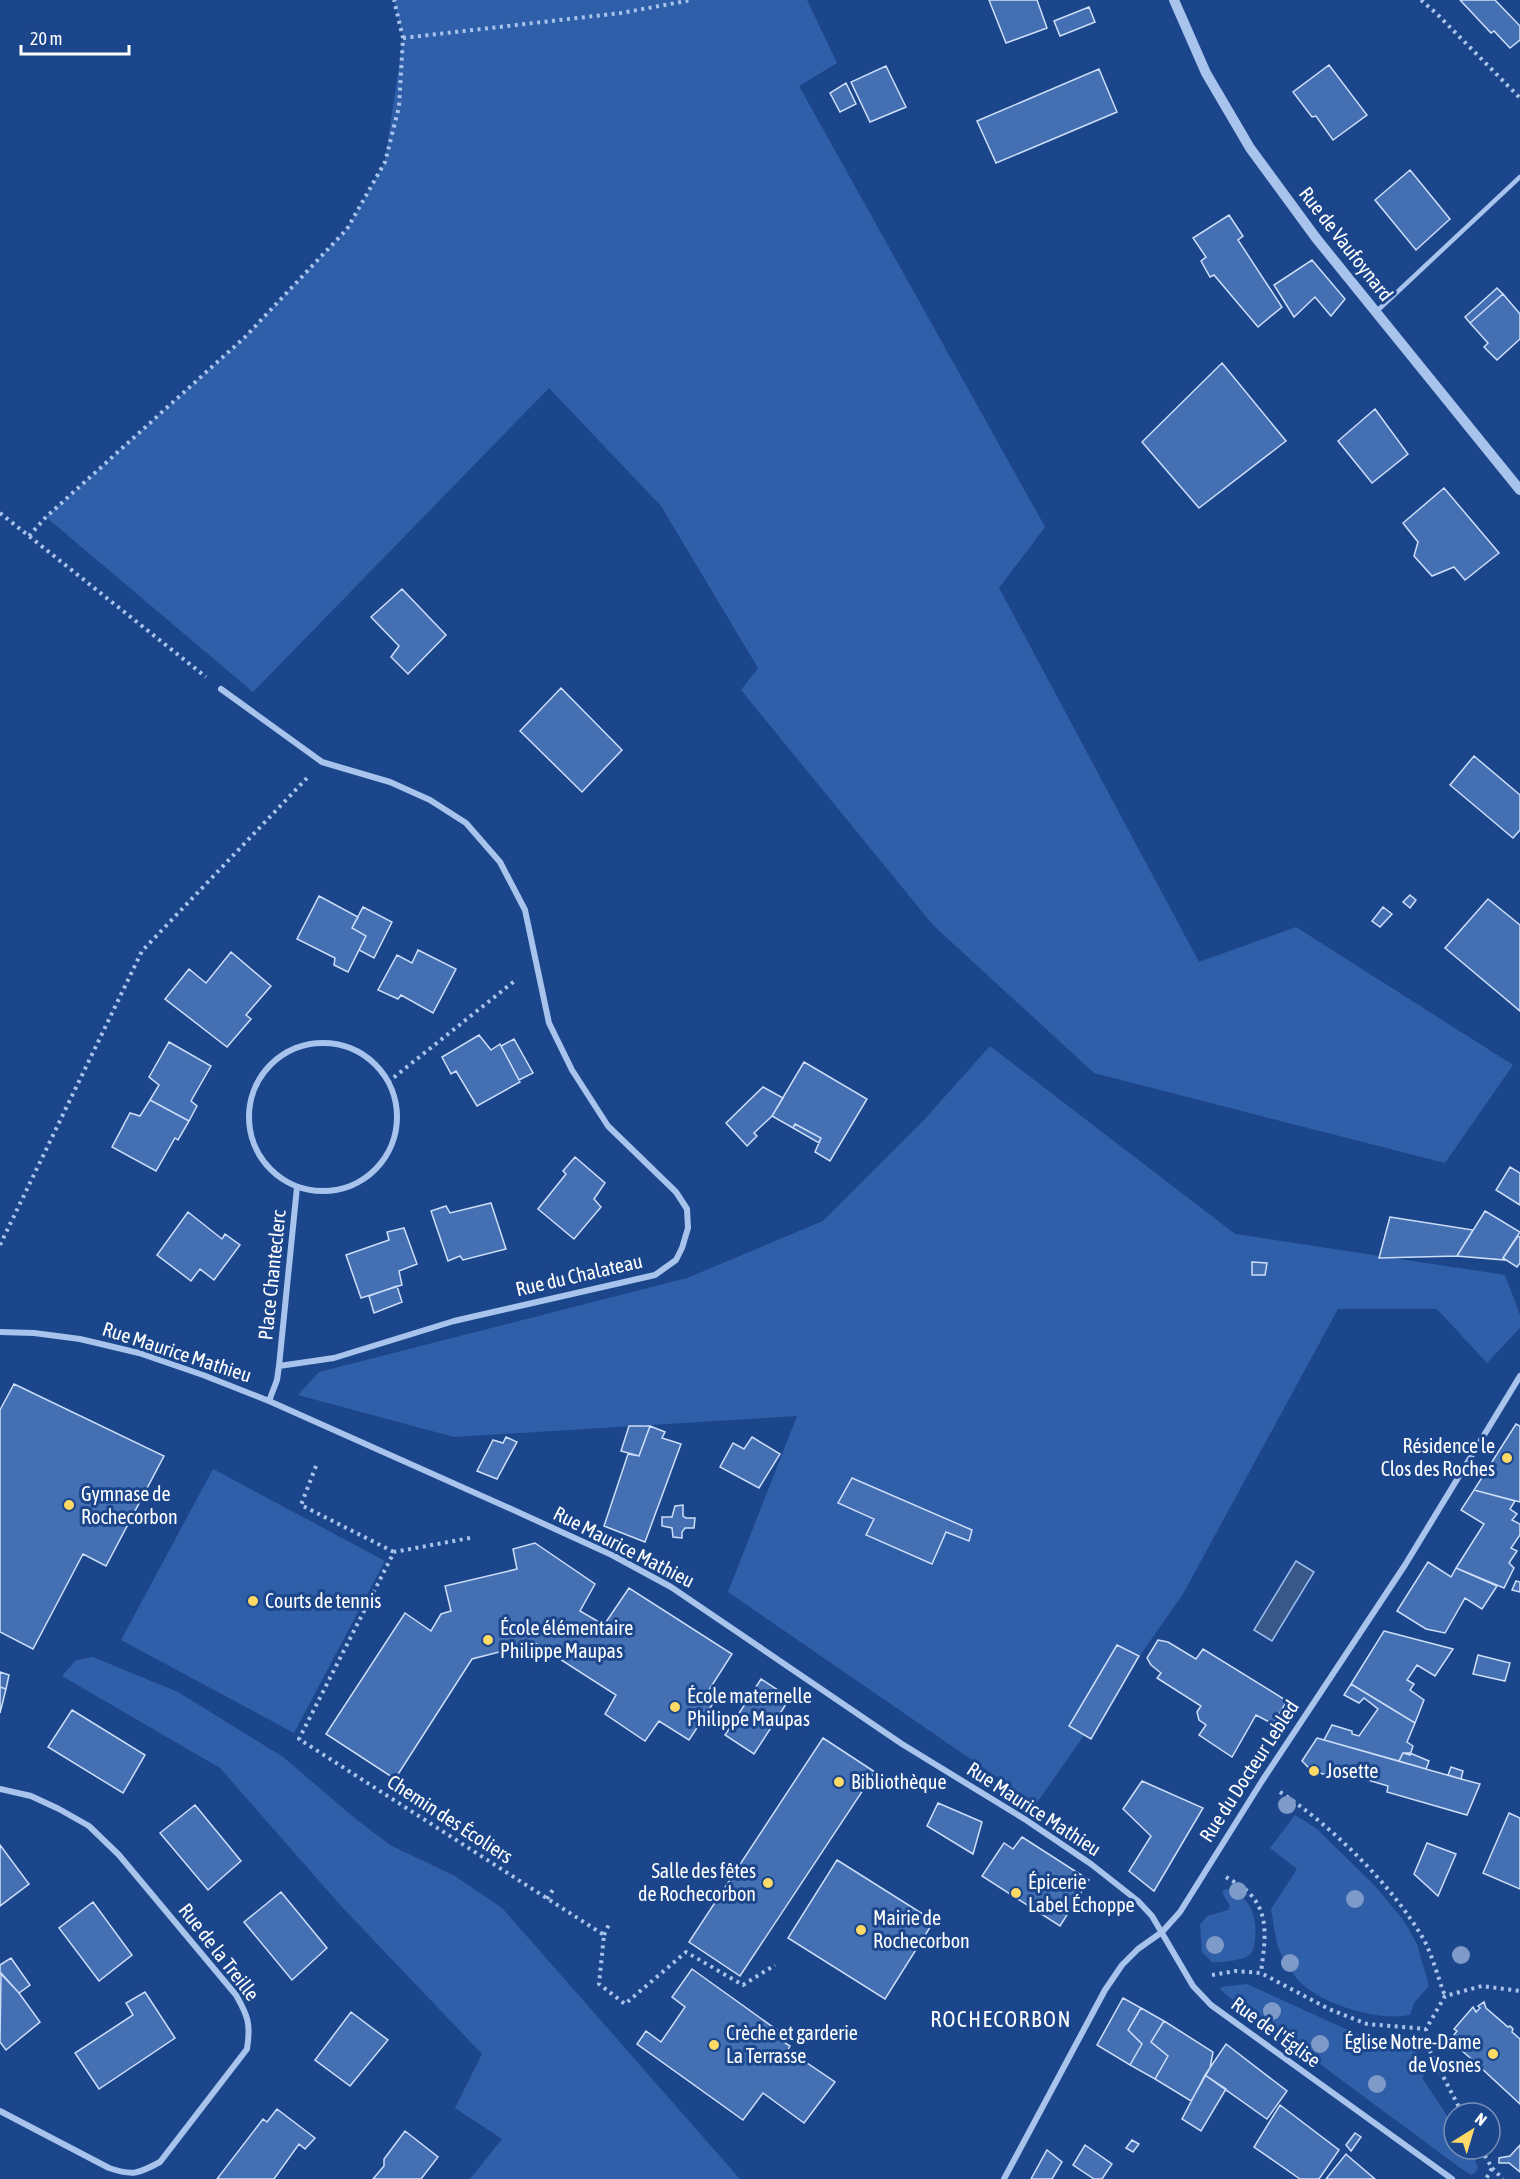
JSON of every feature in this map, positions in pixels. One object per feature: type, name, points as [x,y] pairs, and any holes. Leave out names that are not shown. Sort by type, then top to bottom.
[{"type":"street","name":"Rue de Vaufoynard","points":[[1174,0],[1206,73],[1250,147],[1316,238],[1520,490]]},
{"type":"street","name":"Rue du Chalateau","points":[[221,689],[322,762],[390,782],[430,800],[466,823],[500,862],[525,910],[549,1023],[572,1070],[608,1126],[676,1192],[687,1209],[688,1228],[682,1248],[676,1260],[656,1275],[454,1321],[334,1358],[279,1366]]},
{"type":"street","name":"Place Chanteclerc","points":[[318,1042],[342,1045],[365,1055],[382,1071],[388,1082],[394,1093],[398,1116],[395,1140],[383,1162],[366,1179],[345,1189],[320,1192],[297,1187],[275,1174],[259,1155],[250,1131],[249,1106],[257,1082],[272,1062],[293,1048],[318,1042]]},
{"type":"street","name":"Place Chanteclerc","points":[[269,1401],[277,1380],[279,1366],[297,1187]]},
{"type":"street","name":"Rue Maurice Mathieu","points":[[0,1332],[34,1333],[81,1339],[139,1353],[269,1401],[602,1551],[671,1587],[902,1744],[1026,1820],[1091,1864],[1138,1901],[1152,1916],[1162,1932]]},
{"type":"street","name":"Rue du Docteur Lebled","points":[[1004,2179],[1106,1990],[1122,1965],[1138,1949],[1162,1932],[1180,1912],[1262,1781],[1405,1565],[1517,1387],[1520,1376]]},
{"type":"street","name":"Rue de la Treille","points":[[0,1789],[31,1796],[59,1809],[89,1826],[119,1855],[236,1995],[248,2016],[250,2031],[247,2049],[160,2162],[146,2169],[127,2174],[109,2168],[0,2111]]},
{"type":"street","name":"Rue de l'Église","points":[[1162,1932],[1194,1986],[1211,2005],[1452,2179]]},
{"type":"lane","points":[[1377,312],[1520,177]]},
{"type":"path","points":[[29,536],[46,517],[245,337],[347,229],[385,162],[399,107],[403,38],[394,0]]},
{"type":"path","points":[[403,38],[621,13],[692,0]]},
{"type":"path","points":[[1421,0],[1520,98]]},
{"type":"path","points":[[0,513],[221,689]]},
{"type":"path","points":[[0,1245],[142,951],[322,762]]},
{"type":"path","points":[[388,1082],[536,963]]},
{"type":"path","points":[[316,1466],[301,1505],[394,1552],[470,1538]]},
{"type":"path","name":"Chemin des Écoliers","points":[[394,1552],[299,1739],[604,1935]]},
{"type":"path","points":[[1262,1781],[1303,1807],[1343,1842],[1391,1893],[1424,1941],[1445,1996]]},
{"type":"path","points":[[1208,1865],[1250,1893],[1263,1911],[1265,1936],[1261,1973]]},
{"type":"path","points":[[547,1899],[554,1887]]},
{"type":"path","points":[[610,1922],[604,1935],[599,1984],[625,2004],[686,1952],[743,1985],[775,1965]]},
{"type":"path","points":[[1194,1986],[1205,1977],[1235,1971],[1261,1973],[1329,2009],[1367,2024],[1426,2029]]},
{"type":"path","points":[[1456,2101],[1430,2051],[1426,2029],[1445,1996],[1482,1986],[1520,1991]]},
{"type":"path","points":[[1488,2161],[1503,2179]]},
{"type":"path","points":[[1486,2179],[1492,2168]]},
{"type":"shaded area","points":[[394,0],[807,0],[837,63],[799,86],[1045,527],[999,588],[1199,962],[1296,927],[1513,1065],[1445,1163],[1094,1073],[933,925],[741,690],[758,668],[661,506],[549,388],[253,692],[46,517],[245,337],[347,229],[385,162],[403,38]]},
{"type":"shaded area","points":[[990,1046],[1235,1234],[1505,1275],[1520,1315],[1520,1328],[1487,1363],[1437,1309],[1338,1309],[1183,1594],[1036,1804],[728,1592],[797,1416],[454,1437],[298,1395],[319,1372],[687,1278],[823,1221],[924,1120]]},
{"type":"shaded area","name":"Courts de tennis","points":[[213,1469],[385,1561],[294,1733],[121,1640]]},
{"type":"shaded area","points":[[1296,1561],[1314,1572],[1272,1641],[1254,1630]]},
{"type":"shaded area","points":[[93,1657],[178,1692],[283,1757],[390,1845],[455,1876],[502,1908],[740,2179],[470,2179],[502,2139],[455,2108],[482,2054],[342,1907],[220,1768],[62,1676],[76,1660]]},
{"type":"shaded area","points":[[1295,1815],[1317,1829],[1375,1886],[1404,1921],[1417,1944],[1429,1986],[1414,2003],[1410,2015],[1368,2014],[1325,1999],[1299,1981],[1280,1953],[1271,1909],[1297,1869],[1270,1848]]},
{"type":"shaded area","points":[[1226,1889],[1241,1896],[1251,1908],[1256,1931],[1254,1946],[1248,1956],[1231,1961],[1212,1962],[1202,1952],[1200,1925],[1207,1916],[1228,1910],[1230,1906],[1222,1892]]},
{"type":"shaded area","points":[[1247,1984],[1370,2040],[1394,2043],[1410,2040],[1420,2059],[1430,2069],[1422,2078],[1442,2108],[1442,2154],[1228,1996],[1221,1990],[1221,1987]]},
{"type":"shaded area","points":[[1451,2161],[1475,2161],[1478,2167],[1471,2175]]},
{"type":"building","points":[[989,0],[1037,0],[1047,28],[1006,43]]},
{"type":"building","points":[[1460,0],[1495,0],[1520,26],[1520,40],[1510,48],[1494,31],[1491,33]]},
{"type":"building","points":[[1089,7],[1095,22],[1060,36],[1054,21]]},
{"type":"building","points":[[1329,65],[1367,115],[1333,140],[1316,116],[1312,117],[1293,92]]},
{"type":"building","points":[[886,66],[906,107],[870,122],[851,82]]},
{"type":"building","points":[[1099,69],[1117,112],[996,163],[977,121]]},
{"type":"building","points":[[846,83],[856,104],[840,112],[830,93]]},
{"type":"building","points":[[1410,170],[1450,219],[1416,250],[1375,200]]},
{"type":"building","points":[[1229,215],[1243,236],[1238,240],[1282,307],[1258,327],[1214,275],[1210,277],[1201,261],[1206,257],[1193,238]]},
{"type":"building","points":[[1312,260],[1345,299],[1331,316],[1315,297],[1294,317],[1274,285]]},
{"type":"building","points":[[1497,288],[1503,294],[1470,323],[1465,317]]},
{"type":"building","points":[[1503,294],[1520,314],[1520,339],[1497,360],[1484,347],[1488,343],[1470,323]]},
{"type":"building","points":[[1222,363],[1286,441],[1199,508],[1142,442]]},
{"type":"building","points":[[1375,409],[1408,454],[1372,483],[1338,441]]},
{"type":"building","points":[[1444,488],[1499,553],[1465,580],[1454,567],[1432,576],[1414,556],[1418,542],[1403,523]]},
{"type":"building","points":[[402,589],[446,635],[408,674],[391,657],[399,646],[371,617]]},
{"type":"building","points":[[561,688],[622,750],[582,792],[520,731]]},
{"type":"building","points":[[1474,756],[1520,795],[1520,830],[1513,838],[1450,785]]},
{"type":"building","points":[[1410,895],[1416,900],[1410,908],[1403,902]]},
{"type":"building","points":[[319,896],[358,917],[352,928],[366,936],[348,972],[334,965],[335,958],[297,939]]},
{"type":"building","points":[[1488,899],[1520,925],[1520,1011],[1445,948]]},
{"type":"building","points":[[363,907],[392,922],[374,958],[359,950],[366,936],[352,928]]},
{"type":"building","points":[[1383,907],[1392,914],[1380,927],[1372,921]]},
{"type":"building","points":[[418,950],[456,969],[433,1013],[401,995],[398,999],[378,990],[397,955],[412,963]]},
{"type":"building","points":[[231,952],[271,986],[246,1015],[251,1019],[227,1047],[165,999],[189,969],[206,983]]},
{"type":"building","points":[[479,1035],[491,1050],[500,1044],[520,1082],[477,1106],[456,1071],[451,1074],[442,1057]]},
{"type":"building","points":[[514,1039],[533,1073],[519,1080],[501,1046]]},
{"type":"building","points":[[169,1042],[211,1066],[191,1101],[197,1106],[189,1121],[150,1100],[159,1085],[149,1077]]},
{"type":"building","points":[[804,1062],[867,1099],[830,1161],[815,1152],[821,1138],[795,1124],[793,1128],[772,1116]]},
{"type":"building","points":[[763,1087],[783,1098],[772,1116],[754,1133],[757,1136],[747,1146],[726,1123]]},
{"type":"building","points":[[150,1100],[189,1121],[178,1140],[175,1138],[156,1171],[112,1147],[130,1113],[140,1116]]},
{"type":"building","points":[[795,1124],[821,1138],[819,1143],[793,1128]]},
{"type":"building","points":[[575,1157],[605,1183],[594,1199],[601,1207],[574,1239],[538,1209],[566,1174],[563,1171]]},
{"type":"building","points":[[1510,1167],[1520,1173],[1520,1205],[1496,1190]]},
{"type":"building","points":[[491,1203],[506,1249],[463,1260],[460,1256],[448,1261],[431,1211],[446,1206],[450,1213]]},
{"type":"building","points":[[1485,1211],[1520,1232],[1503,1258],[1505,1260],[1457,1256]]},
{"type":"building","points":[[188,1212],[222,1239],[225,1234],[240,1245],[214,1280],[200,1269],[191,1281],[157,1255]]},
{"type":"building","points":[[1390,1217],[1473,1230],[1457,1256],[1379,1258]]},
{"type":"building","points":[[404,1228],[417,1264],[399,1271],[402,1285],[361,1298],[346,1255],[389,1240],[387,1232]]},
{"type":"building","points":[[1518,1236],[1520,1237],[1520,1263],[1517,1267],[1503,1258]]},
{"type":"building","points":[[1252,1262],[1267,1263],[1265,1275],[1252,1275]]},
{"type":"building","points":[[397,1286],[402,1302],[374,1313],[369,1296]]},
{"type":"building","name":"Gymnase de Rochecorbon","points":[[14,1384],[164,1456],[106,1566],[83,1554],[33,1649],[0,1632],[0,1410]]},
{"type":"building","name":"Résidence le Clos des Roches","points":[[1516,1424],[1520,1426],[1520,1502],[1474,1490]]},
{"type":"building","points":[[629,1426],[650,1426],[639,1456],[621,1451]]},
{"type":"building","points":[[650,1426],[665,1432],[662,1438],[681,1444],[645,1542],[604,1526],[628,1454],[639,1456]]},
{"type":"building","points":[[506,1437],[517,1442],[497,1479],[477,1471],[493,1440],[503,1443]]},
{"type":"building","points":[[752,1437],[780,1454],[759,1488],[720,1467],[733,1443],[744,1449]]},
{"type":"building","points":[[852,1478],[972,1530],[969,1541],[946,1532],[932,1564],[866,1535],[874,1519],[838,1503]]},
{"type":"building","points":[[1474,1490],[1515,1501],[1510,1509],[1517,1514],[1512,1520],[1520,1524],[1520,1535],[1511,1548],[1517,1551],[1509,1563],[1514,1568],[1504,1588],[1456,1568],[1484,1524],[1461,1510]]},
{"type":"building","points":[[683,1505],[683,1516],[695,1518],[694,1528],[685,1528],[682,1538],[673,1537],[672,1528],[662,1526],[662,1517],[672,1517],[675,1506]]},
{"type":"building","points":[[535,1543],[595,1584],[580,1611],[604,1625],[629,1588],[732,1654],[707,1693],[716,1699],[689,1740],[659,1721],[645,1741],[605,1714],[616,1695],[535,1643],[472,1659],[395,1779],[326,1734],[405,1613],[431,1631],[441,1614],[451,1611],[445,1586],[517,1569],[513,1549]]},
{"type":"building","points":[[1428,1562],[1451,1577],[1456,1568],[1497,1586],[1482,1609],[1465,1598],[1445,1633],[1426,1629],[1397,1611]]},
{"type":"building","points":[[1516,1581],[1520,1582],[1520,1592],[1512,1590]]},
{"type":"building","points":[[1384,1631],[1453,1649],[1435,1676],[1417,1665],[1407,1680],[1414,1684],[1410,1690],[1424,1700],[1415,1723],[1351,1684]]},
{"type":"building","points":[[1158,1640],[1168,1642],[1196,1659],[1203,1649],[1287,1701],[1273,1724],[1256,1715],[1232,1757],[1199,1735],[1206,1725],[1199,1720],[1197,1712],[1201,1706],[1157,1678],[1161,1673],[1151,1665],[1147,1658]]},
{"type":"building","points":[[1117,1645],[1139,1656],[1091,1739],[1069,1726]]},
{"type":"building","points":[[1478,1655],[1510,1663],[1505,1681],[1473,1674]]},
{"type":"building","points":[[0,1672],[9,1675],[6,1689],[0,1687]]},
{"type":"building","points":[[761,1679],[790,1698],[754,1754],[725,1735]]},
{"type":"building","points":[[1351,1684],[1415,1723],[1407,1742],[1413,1746],[1410,1755],[1403,1753],[1399,1761],[1324,1740],[1332,1725],[1352,1731],[1352,1734],[1359,1736],[1378,1709],[1364,1698],[1359,1703],[1344,1695]]},
{"type":"building","points":[[0,1687],[6,1689],[0,1713]]},
{"type":"building","points":[[72,1710],[145,1755],[123,1793],[48,1747]]},
{"type":"building","points":[[823,1738],[875,1772],[740,1976],[689,1942]]},
{"type":"building","points":[[1317,1738],[1480,1784],[1467,1815],[1387,1792],[1388,1786],[1341,1772],[1339,1778],[1312,1771],[1302,1761]]},
{"type":"building","points":[[1403,1753],[1410,1753],[1429,1761],[1426,1769],[1399,1761]]},
{"type":"building","points":[[1451,1767],[1463,1771],[1461,1779],[1448,1775]]},
{"type":"building","points":[[1142,1781],[1203,1808],[1154,1891],[1129,1871],[1151,1836],[1123,1809]]},
{"type":"building","points":[[938,1803],[982,1822],[973,1854],[927,1826]]},
{"type":"building","points":[[195,1805],[241,1861],[208,1890],[160,1833]]},
{"type":"building","points":[[1509,1813],[1520,1818],[1520,1889],[1483,1873]]},
{"type":"building","points":[[1022,1837],[1089,1880],[1060,1926],[982,1876],[1004,1843],[1013,1849]]},
{"type":"building","points":[[1427,1843],[1456,1854],[1438,1896],[1414,1874]]},
{"type":"building","points":[[0,1845],[29,1884],[0,1906]]},
{"type":"building","name":"Mairie de Rochecorbon","points":[[837,1860],[934,1921],[885,1999],[788,1938]]},
{"type":"building","points":[[281,1892],[327,1948],[292,1980],[244,1922]]},
{"type":"building","points":[[93,1902],[132,1955],[99,1981],[59,1928]]},
{"type":"building","points":[[11,1958],[30,1985],[19,1993],[0,1973],[0,1965]]},
{"type":"building","name":"Crèche et garderie La Terrasse","points":[[692,1969],[777,2030],[773,2035],[790,2046],[788,2050],[835,2082],[804,2123],[763,2093],[743,2120],[637,2044],[646,2031],[661,2042],[685,2007],[672,1997]]},
{"type":"building","points":[[1,1973],[40,2022],[6,2050],[0,2042]]},
{"type":"building","points":[[145,1992],[175,2038],[99,2089],[75,2053],[133,2015],[126,2003]]},
{"type":"building","points":[[1123,1998],[1141,2008],[1128,2030],[1142,2044],[1130,2065],[1097,2045]]},
{"type":"building","name":"Église Notre-Dame de Vosnes","points":[[1484,2002],[1486,2008],[1508,2027],[1510,2026],[1513,2029],[1512,2032],[1520,2039],[1520,2104],[1480,2067],[1475,2066],[1476,2063],[1453,2043],[1451,2045],[1447,2041],[1449,2037],[1451,2039],[1457,2031],[1454,2029],[1473,2007],[1476,2012],[1480,2008],[1478,2006]]},
{"type":"building","points":[[1141,2008],[1164,2021],[1151,2042],[1168,2056],[1155,2079],[1130,2065],[1142,2044],[1128,2030]]},
{"type":"building","points":[[351,2012],[388,2040],[350,2086],[315,2060]]},
{"type":"building","points":[[1164,2021],[1213,2052],[1210,2068],[1191,2101],[1155,2079],[1168,2056],[1151,2042]]},
{"type":"building","points":[[1226,2044],[1287,2091],[1267,2119],[1205,2075]]},
{"type":"building","points":[[1205,2075],[1226,2089],[1201,2131],[1182,2119]]},
{"type":"building","points":[[1280,2105],[1339,2150],[1319,2179],[1300,2179],[1254,2147]]},
{"type":"building","points":[[277,2109],[315,2138],[305,2149],[299,2144],[274,2179],[217,2179],[263,2119],[267,2122]]},
{"type":"building","points":[[405,2131],[438,2157],[421,2179],[373,2179],[384,2166],[384,2159]]},
{"type":"building","points":[[1355,2133],[1361,2137],[1351,2151],[1346,2145]]},
{"type":"building","points":[[1132,2140],[1139,2144],[1133,2152],[1126,2148]]},
{"type":"building","points":[[1085,2145],[1112,2164],[1102,2179],[1094,2179],[1073,2165]]},
{"type":"building","points":[[1520,2145],[1520,2172],[1509,2163],[1499,2163],[1502,2157],[1510,2156]]},
{"type":"building","points":[[1047,2150],[1062,2162],[1052,2179],[1031,2179]]},
{"type":"building","points":[[1346,2154],[1348,2156],[1375,2179],[1326,2179]]},
{"type":"place","name":"Résidence le Clos des Roches","points":[[1507,1458]]},
{"type":"place","name":"Gymnase de Rochecorbon","points":[[69,1505]]},
{"type":"place","name":"Courts de tennis","points":[[253,1601]]},
{"type":"place","name":"École élémentaire Philippe Maupas","points":[[488,1640]]},
{"type":"place","name":"École maternelle Philippe Maupas","points":[[675,1707]]},
{"type":"place","name":"Josette","points":[[1314,1771]]},
{"type":"place","name":"Bibliothèque","points":[[839,1782]]},
{"type":"place","name":"Salle des fêtes de Rochecorbon","points":[[768,1883]]},
{"type":"place","name":"Épicerie Label Échoppe","points":[[1016,1893]]},
{"type":"place","name":"Mairie de Rochecorbon","points":[[861,1930]]},
{"type":"place","name":"Crèche et garderie La Terrasse","points":[[714,2045]]},
{"type":"place","name":"Église Notre-Dame de Vosnes","points":[[1493,2054]]},
{"type":"district","name":"ROCHECORBON","points":[[1001,2019]]}]
